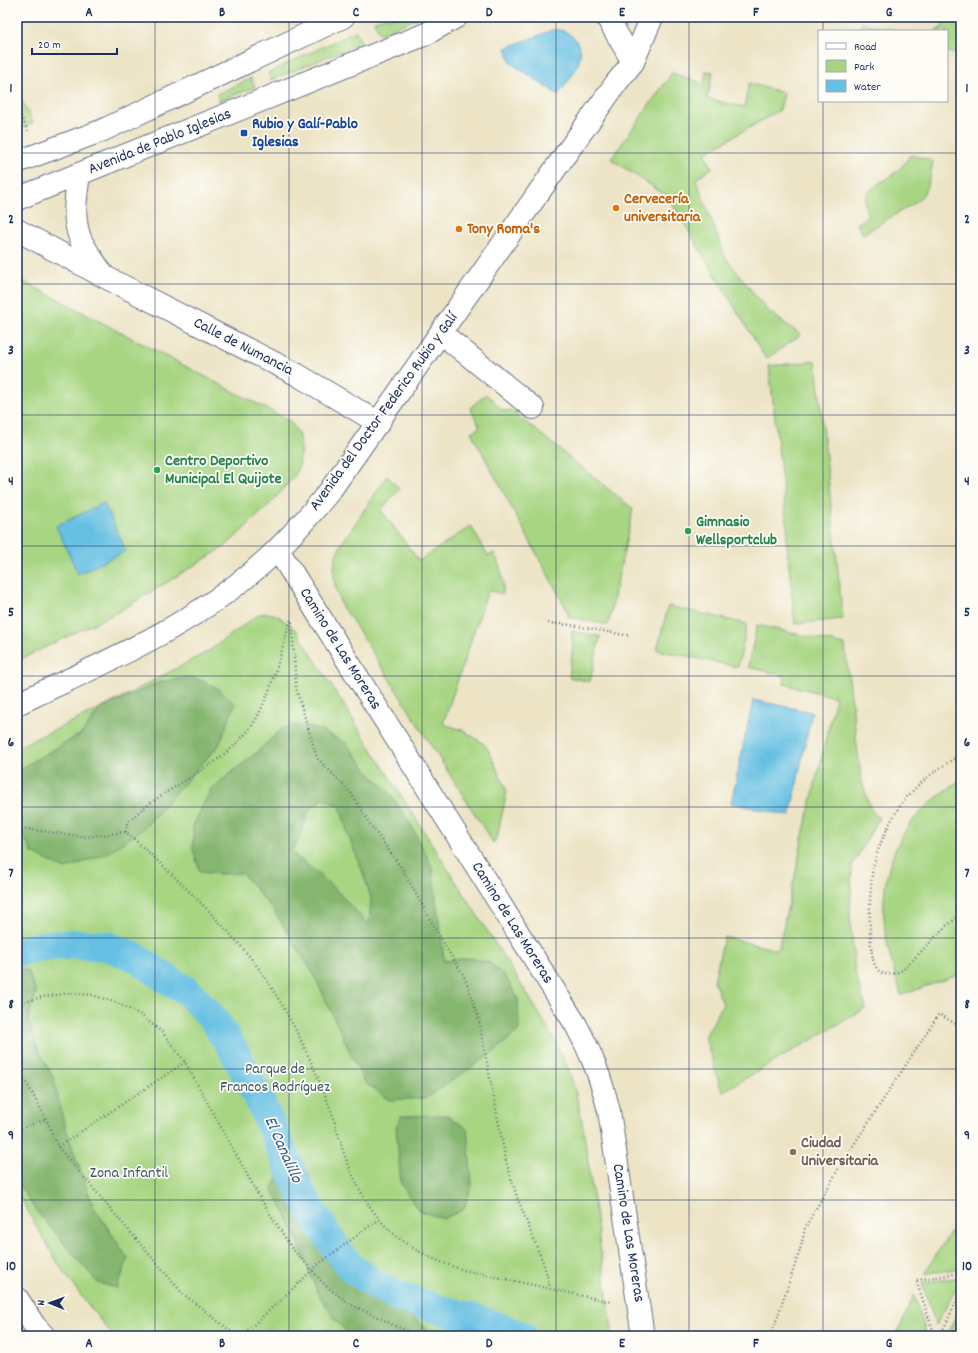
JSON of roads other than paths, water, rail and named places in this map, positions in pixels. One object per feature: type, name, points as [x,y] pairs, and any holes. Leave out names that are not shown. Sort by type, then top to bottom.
[{"type":"street","name":"Avenida de Pablo Iglesias","points":[[17,162],[101,131],[343,17]]},
{"type":"street","name":"Avenida de Pablo Iglesias","points":[[17,199],[426,34],[456,17]]},
{"type":"street","points":[[607,17],[633,62]]},
{"type":"street","name":"Avenida del Doctor Federico Rubio y Galí","points":[[17,704],[126,653],[176,625],[232,588],[255,570],[278,550],[305,522],[329,492],[379,423],[600,106],[633,62],[652,17]]},
{"type":"street","name":"Calle de Numancia","points":[[79,174],[74,204],[75,219],[80,240],[105,277]]},
{"type":"street","name":"Calle de Numancia","points":[[17,230],[105,277],[296,374],[379,423]]},
{"type":"street","points":[[441,333],[533,408]]},
{"type":"street","name":"Camino de Las Moreras","points":[[278,550],[576,1025],[591,1052],[602,1082],[609,1111],[643,1336]]},
{"type":"street","points":[[17,1298],[34,1325],[44,1336]]},
{"type":"water","points":[[552,30],[563,31],[571,35],[578,44],[580,52],[580,59],[573,75],[558,95],[511,63],[506,48]]},
{"type":"water","points":[[104,503],[126,551],[78,574],[56,526]]},
{"type":"water","points":[[753,700],[812,712],[790,816],[731,803]]},
{"type":"waterway","name":"El Canalillo","points":[[17,952],[40,946],[77,944],[107,946],[137,958],[188,992],[212,1017],[234,1051],[257,1095],[302,1195],[328,1237],[353,1269],[373,1283],[397,1296],[482,1321],[522,1336]]},
{"type":"place","name":"Rubio y Galí-Pablo Iglesias","points":[[244,133]]},
{"type":"place","name":"Cervecería universitaria","points":[[616,208]]},
{"type":"place","name":"Tony Roma's","points":[[459,229]]},
{"type":"place","name":"Centro Deportivo Municipal El Quijote","points":[[157,470]]},
{"type":"place","name":"Gimnasio Wellsportclub","points":[[688,531]]},
{"type":"place","name":"Ciudad Universitaria","points":[[793,1152]]},
{"type":"park label","name":"Parque de Francos Rodríguez","points":[[275,1078]]},
{"type":"park label","name":"Zona Infantil","points":[[129,1173]]}]
